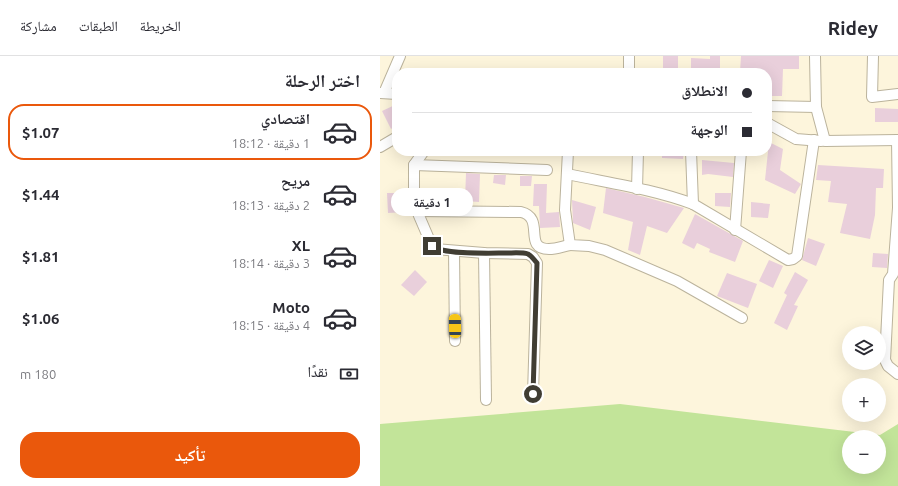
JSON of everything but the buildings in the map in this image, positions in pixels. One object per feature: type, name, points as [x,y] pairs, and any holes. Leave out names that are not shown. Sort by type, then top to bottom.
[{"type":"street","points":[[394,68],[400,56]]},
{"type":"street","points":[[629,68],[630,56]]},
{"type":"street","points":[[816,56],[816,106],[825,141]]},
{"type":"street","points":[[873,56],[872,97],[898,94]]},
{"type":"street","points":[[392,72],[382,93],[392,94]]},
{"type":"street","points":[[772,106],[816,106]]},
{"type":"street","points":[[772,126],[796,139],[825,141],[897,140],[898,208],[896,274],[889,280],[885,360],[888,366],[898,374]]},
{"type":"street","points":[[380,147],[392,140]]},
{"type":"street","points":[[567,174],[662,194],[693,204],[788,260],[797,256],[814,140]]},
{"type":"street","points":[[421,156],[414,166],[414,199],[417,211],[432,246],[435,249],[454,252],[528,254],[537,263],[533,394]]},
{"type":"street","points":[[568,156],[564,210],[570,245]]},
{"type":"street","points":[[637,189],[638,156]]},
{"type":"street","points":[[691,156],[693,204]]},
{"type":"street","points":[[735,230],[741,156]]},
{"type":"street","points":[[414,166],[547,170]]},
{"type":"street","points":[[417,211],[521,212],[528,214],[532,218],[537,246],[550,249],[570,245],[589,246],[605,250],[678,281],[742,318]]},
{"type":"street","points":[[454,252],[455,341]]},
{"type":"street","points":[[484,253],[486,400]]},
{"type":"green space","points":[[620,404],[842,430],[842,474],[886,474],[886,431],[898,424],[898,486],[380,486],[380,424]]},
{"type":"route","points":[[432,246],[435,249],[440,250],[528,254],[537,263],[533,394]]}]
